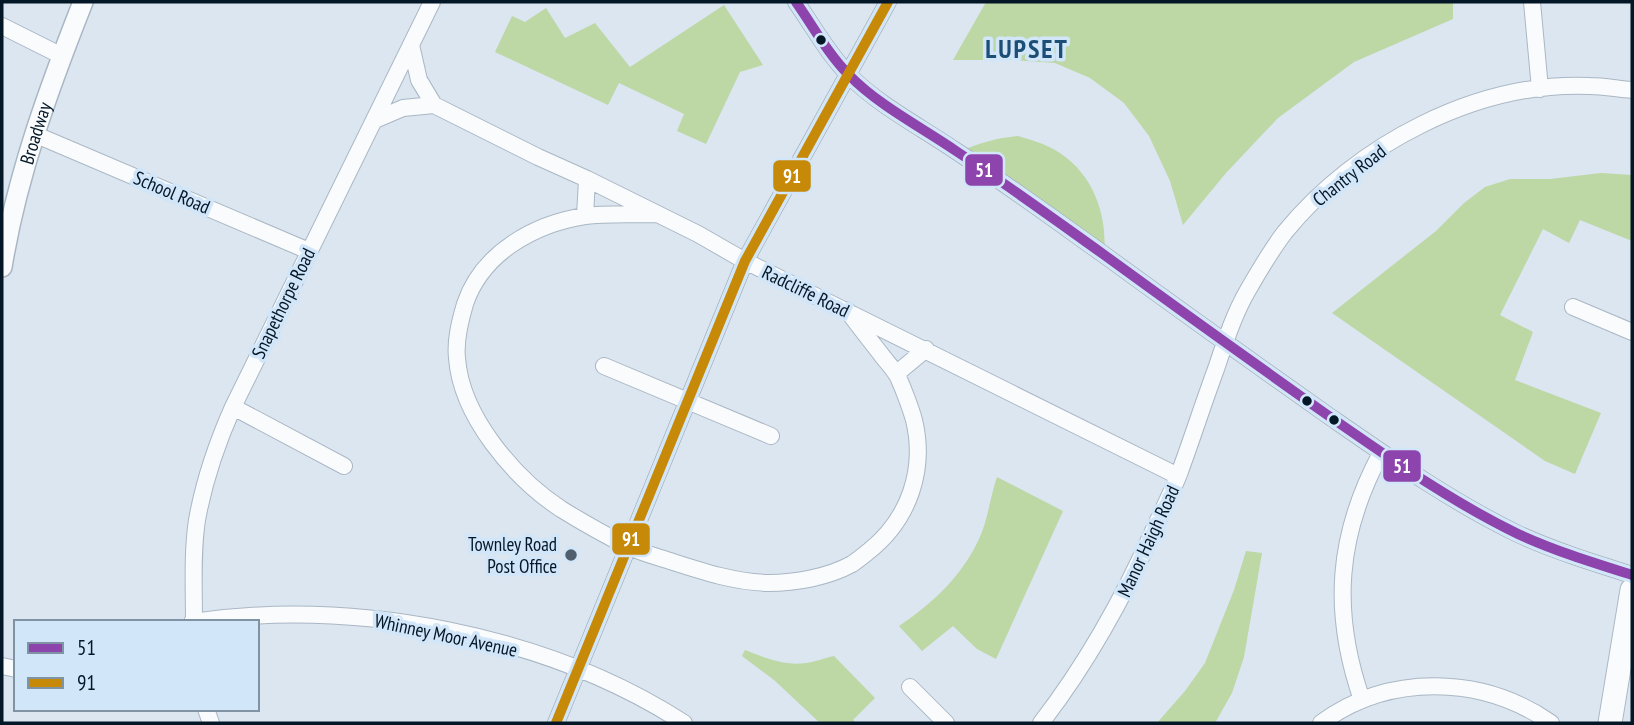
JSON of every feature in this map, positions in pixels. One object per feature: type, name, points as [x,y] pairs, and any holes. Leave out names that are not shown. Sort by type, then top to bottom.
[{"type":"main road","points":[[1609,723],[1632,590]]},
{"type":"street","name":"Broadway","points":[[2,267],[14,204],[34,134],[83,2]]},
{"type":"street","name":"Snapethorpe Road","points":[[193,620],[197,521],[219,440],[432,2]]},
{"type":"street","points":[[796,2],[848,74],[868,92],[981,168],[1381,453],[1434,488],[1521,535],[1632,575]]},
{"type":"street","points":[[556,723],[745,261],[888,2]]},
{"type":"street","points":[[1532,2],[1540,89]]},
{"type":"street","points":[[2,26],[62,56]]},
{"type":"street","points":[[375,120],[403,108],[434,105],[419,80],[411,45]]},
{"type":"street","name":"Chantry Road","points":[[1224,343],[1246,293],[1284,234],[1307,208],[1352,169],[1393,141],[1453,110],[1498,96],[1540,89],[1589,86],[1632,90]]},
{"type":"street","name":"Radcliffe Road","points":[[434,105],[698,234],[745,261],[1178,476]]},
{"type":"street","name":"School Road","points":[[34,134],[309,251]]},
{"type":"street","points":[[585,216],[587,179]]},
{"type":"street","points":[[656,214],[585,216],[544,228],[508,246],[485,267],[470,292],[459,324],[456,356],[462,386],[478,422],[502,455],[528,483],[560,509],[629,547],[713,575],[769,583],[801,580],[852,564],[891,529],[906,507],[913,488],[917,467],[914,419],[897,374],[847,310]]},
{"type":"street","points":[[1573,307],[1632,332]]},
{"type":"street","name":"Manor Haigh Road","points":[[1041,723],[1066,690],[1113,614],[1134,574],[1178,476],[1224,343]]},
{"type":"street","points":[[897,374],[926,349]]},
{"type":"street","points":[[604,366],[771,436]]},
{"type":"street","points":[[233,407],[344,466]]},
{"type":"street","points":[[1362,699],[1347,650],[1343,574],[1351,523],[1369,475],[1381,453]]},
{"type":"street","name":"Whinney Moor Avenue","points":[[214,620],[304,614],[385,620],[478,638],[579,670],[654,704],[684,723]]},
{"type":"street","points":[[1321,723],[1362,699],[1396,689],[1432,685],[1467,688],[1502,697],[1534,711],[1551,723]]},
{"type":"street","points":[[910,687],[946,723]]},
{"type":"green space","points":[[986,2],[1453,2],[1453,19],[1354,62],[1278,118],[1226,173],[1183,225],[1170,181],[1149,136],[1124,103],[1090,78],[1055,63],[953,60]]},
{"type":"green space","points":[[724,5],[763,65],[740,72],[706,144],[677,131],[684,114],[619,83],[608,105],[495,52],[512,16],[525,22],[546,8],[565,38],[595,23],[630,67]]},
{"type":"green space","points":[[1018,136],[1055,150],[1079,169],[1100,209],[1105,240],[1104,255],[959,152],[988,141]]},
{"type":"green space","points":[[1601,173],[1632,175],[1632,241],[1580,220],[1569,243],[1543,229],[1500,315],[1533,332],[1515,380],[1601,413],[1575,474],[1545,461],[1332,313],[1436,231],[1464,203],[1485,187],[1510,179],[1550,179]]},
{"type":"green space","points":[[997,477],[1063,511],[996,659],[977,649],[953,626],[922,651],[899,626],[934,599],[964,565],[982,532]]},
{"type":"green space","points":[[1246,551],[1262,553],[1244,657],[1232,693],[1215,723],[1157,723],[1205,663],[1234,590]]},
{"type":"green space","points":[[745,650],[782,662],[798,664],[834,656],[875,698],[853,720],[856,723],[820,723],[774,680],[742,656]]},
{"type":"transit line","name":"51","points":[[796,2],[834,58],[860,86],[1012,189],[1373,446],[1444,493],[1518,534],[1632,575]]},
{"type":"transit line","name":"91","points":[[556,723],[745,261],[888,2]]},
{"type":"place","name":"Townley Road Post Office","points":[[571,555]]},
{"type":"district","name":"LUPSET","points":[[1027,49]]}]
